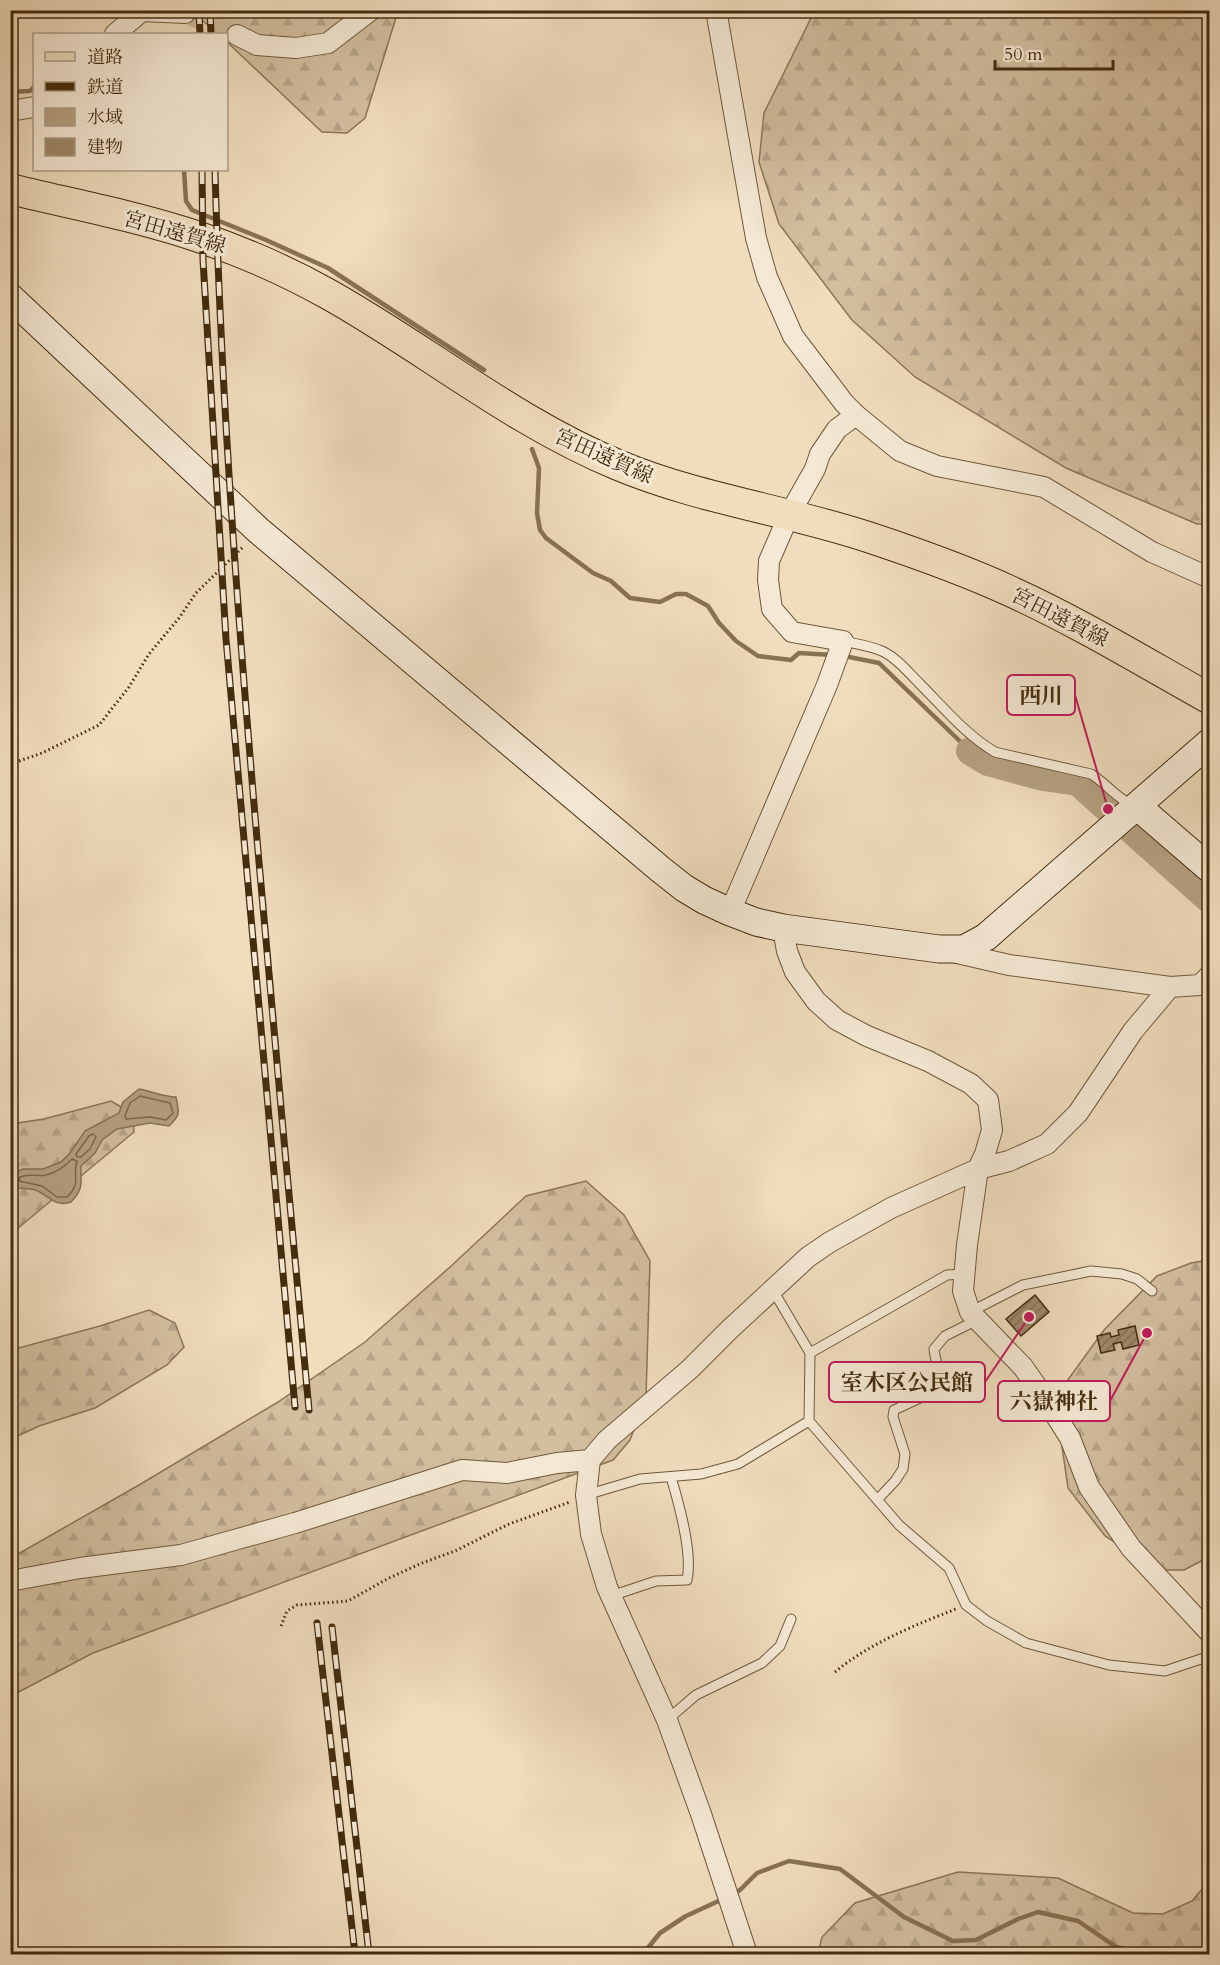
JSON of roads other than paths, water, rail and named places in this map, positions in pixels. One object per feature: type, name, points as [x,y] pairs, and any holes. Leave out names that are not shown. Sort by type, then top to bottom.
[{"type":"main road","name":"宮田遠賀線","points":[[10,189],[193,235],[241,252],[328,294],[527,420],[617,465],[674,486],[868,537],[946,564],[1072,621],[1209,699]]},
{"type":"street","points":[[237,35],[257,45],[296,48],[328,43],[371,10]]},
{"type":"street","points":[[716,10],[756,238],[767,277],[793,336],[844,403],[900,451],[937,466],[1044,487],[1152,552],[1209,578]]},
{"type":"street","points":[[116,33],[142,11],[185,13]]},
{"type":"street","points":[[10,111],[33,108]]},
{"type":"street","points":[[10,297],[258,530],[684,888],[730,912],[783,928],[939,949],[1009,965],[1170,987],[1200,985],[1209,975]]},
{"type":"street","points":[[730,912],[827,685],[843,641],[792,632],[772,609],[768,580],[769,561],[789,515],[815,470],[820,454],[837,429],[856,415]]},
{"type":"street","points":[[939,949],[964,949],[986,937],[1209,742]]},
{"type":"street","points":[[1137,806],[1209,869]]},
{"type":"street","points":[[783,928],[787,951],[795,972],[816,1001],[837,1020],[867,1036],[928,1061],[971,1084],[988,1100],[992,1130],[978,1169],[963,1291],[974,1316],[1023,1367],[1044,1397],[1070,1438],[1089,1487],[1131,1548],[1209,1633]]},
{"type":"street","points":[[747,1954],[667,1720],[611,1596],[591,1534],[586,1495],[590,1460],[607,1440],[690,1369],[808,1257],[891,1208],[978,1169],[1009,1161],[1047,1144],[1078,1113],[1133,1031],[1170,987]]},
{"type":"street","points":[[10,1581],[80,1568],[181,1555],[295,1523],[462,1470],[507,1473],[557,1463],[590,1460]]},
{"type":"lane","points":[[843,641],[886,653],[901,665],[958,723],[995,752],[1091,774],[1101,780],[1123,801],[1137,806]]},
{"type":"lane","points":[[878,1499],[895,1481],[903,1468],[905,1454],[892,1417],[894,1410],[932,1393],[940,1386],[941,1377],[935,1362],[934,1349],[945,1336],[1023,1285],[1091,1271],[1122,1274],[1137,1279],[1152,1291]]},
{"type":"lane","points":[[810,1353],[947,1275],[964,1274]]},
{"type":"lane","points":[[771,1291],[777,1297],[810,1353],[809,1421],[899,1525],[949,1568],[966,1605],[987,1621],[1026,1643],[1109,1665],[1166,1671],[1209,1656]]},
{"type":"lane","points":[[586,1495],[640,1479],[701,1474],[738,1464],[809,1421]]},
{"type":"lane","points":[[611,1596],[656,1581],[687,1580],[689,1570],[685,1540],[671,1477]]},
{"type":"lane","points":[[667,1720],[696,1695],[762,1663],[780,1646],[791,1619]]},
{"type":"water","points":[[139,1089],[176,1097],[178,1110],[176,1119],[169,1126],[150,1123],[117,1129],[102,1140],[95,1153],[81,1166],[80,1188],[71,1202],[57,1203],[38,1191],[17,1188],[12,1182],[12,1177],[23,1169],[43,1169],[61,1162],[85,1131],[119,1113],[123,1102]]},
{"type":"waterway","points":[[10,92],[30,91],[33,88]]},
{"type":"waterway","points":[[184,171],[186,201],[192,210],[328,268],[484,370]]},
{"type":"waterway","points":[[532,449],[539,468],[537,513],[540,530],[546,538],[593,573],[611,581],[630,598],[660,602],[676,594],[686,594],[708,606],[719,623],[736,641],[758,656],[791,660],[799,653],[833,655]]},
{"type":"waterway","points":[[844,656],[879,663],[970,751]]},
{"type":"waterway","points":[[970,751],[988,762],[1043,777],[1078,782],[1210,900]]},
{"type":"waterway","points":[[733,1894],[757,1873],[789,1861],[840,1869],[904,1917],[953,1941],[976,1940],[1018,1919],[1038,1912],[1078,1921],[1116,1947],[1144,1954]]},
{"type":"waterway","points":[[643,1954],[660,1933],[686,1916],[723,1899]]},
{"type":"tunnel","points":[[185,13],[237,35]]},
{"type":"railway","points":[[199,10],[200,33]]},
{"type":"railway","points":[[210,10],[211,33]]},
{"type":"railway","points":[[202,171],[203,260],[226,639],[295,1407]]},
{"type":"railway","points":[[215,171],[226,430],[238,603],[309,1410]]},
{"type":"railway","points":[[317,1623],[355,1954]]},
{"type":"railway","points":[[332,1627],[369,1954]]},
{"type":"place","name":"西川","points":[[1108,809]]},
{"type":"place","name":"室木区公民館","points":[[1029,1317]]},
{"type":"place","name":"六嶽神社","points":[[1147,1333]]}]
